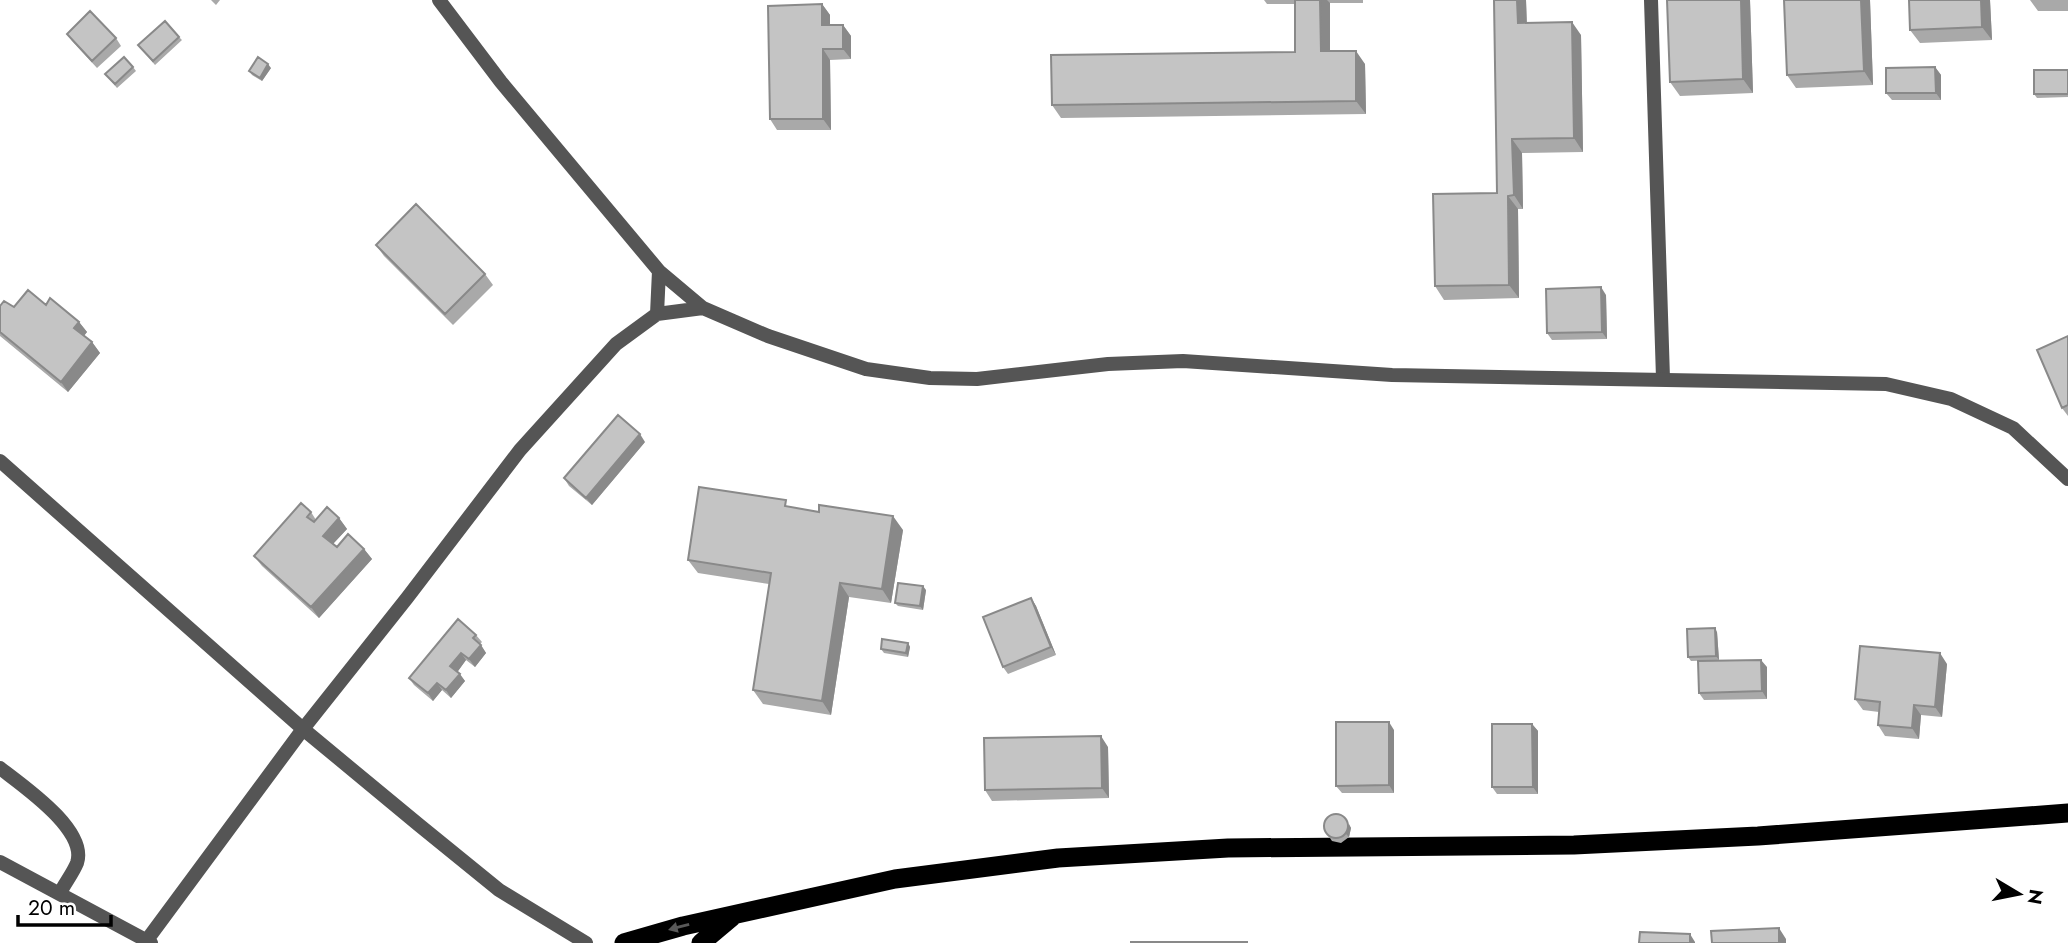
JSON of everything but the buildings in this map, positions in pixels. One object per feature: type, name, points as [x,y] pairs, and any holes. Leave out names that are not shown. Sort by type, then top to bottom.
[{"type":"highway","points":[[624,943],[683,926],[895,879],[1058,858],[1228,848],[1574,845],[1732,838],[2068,813]]},
{"type":"highway","points":[[701,943],[735,914]]},
{"type":"street","points":[[439,0],[501,82],[660,271],[703,308],[768,336],[866,369],[930,378],[977,379],[1108,364],[1184,361],[1392,375],[1886,384],[1951,399],[2013,428],[2068,480]]},
{"type":"street","points":[[1651,0],[1663,378]]},
{"type":"street","points":[[657,313],[660,271]]},
{"type":"street","points":[[0,862],[149,942],[303,729],[520,450],[616,344],[657,313],[703,308]]},
{"type":"street","points":[[0,461],[303,729],[499,890],[586,943]]},
{"type":"street","points":[[0,768],[65,825],[76,841],[78,862],[60,893]]}]
